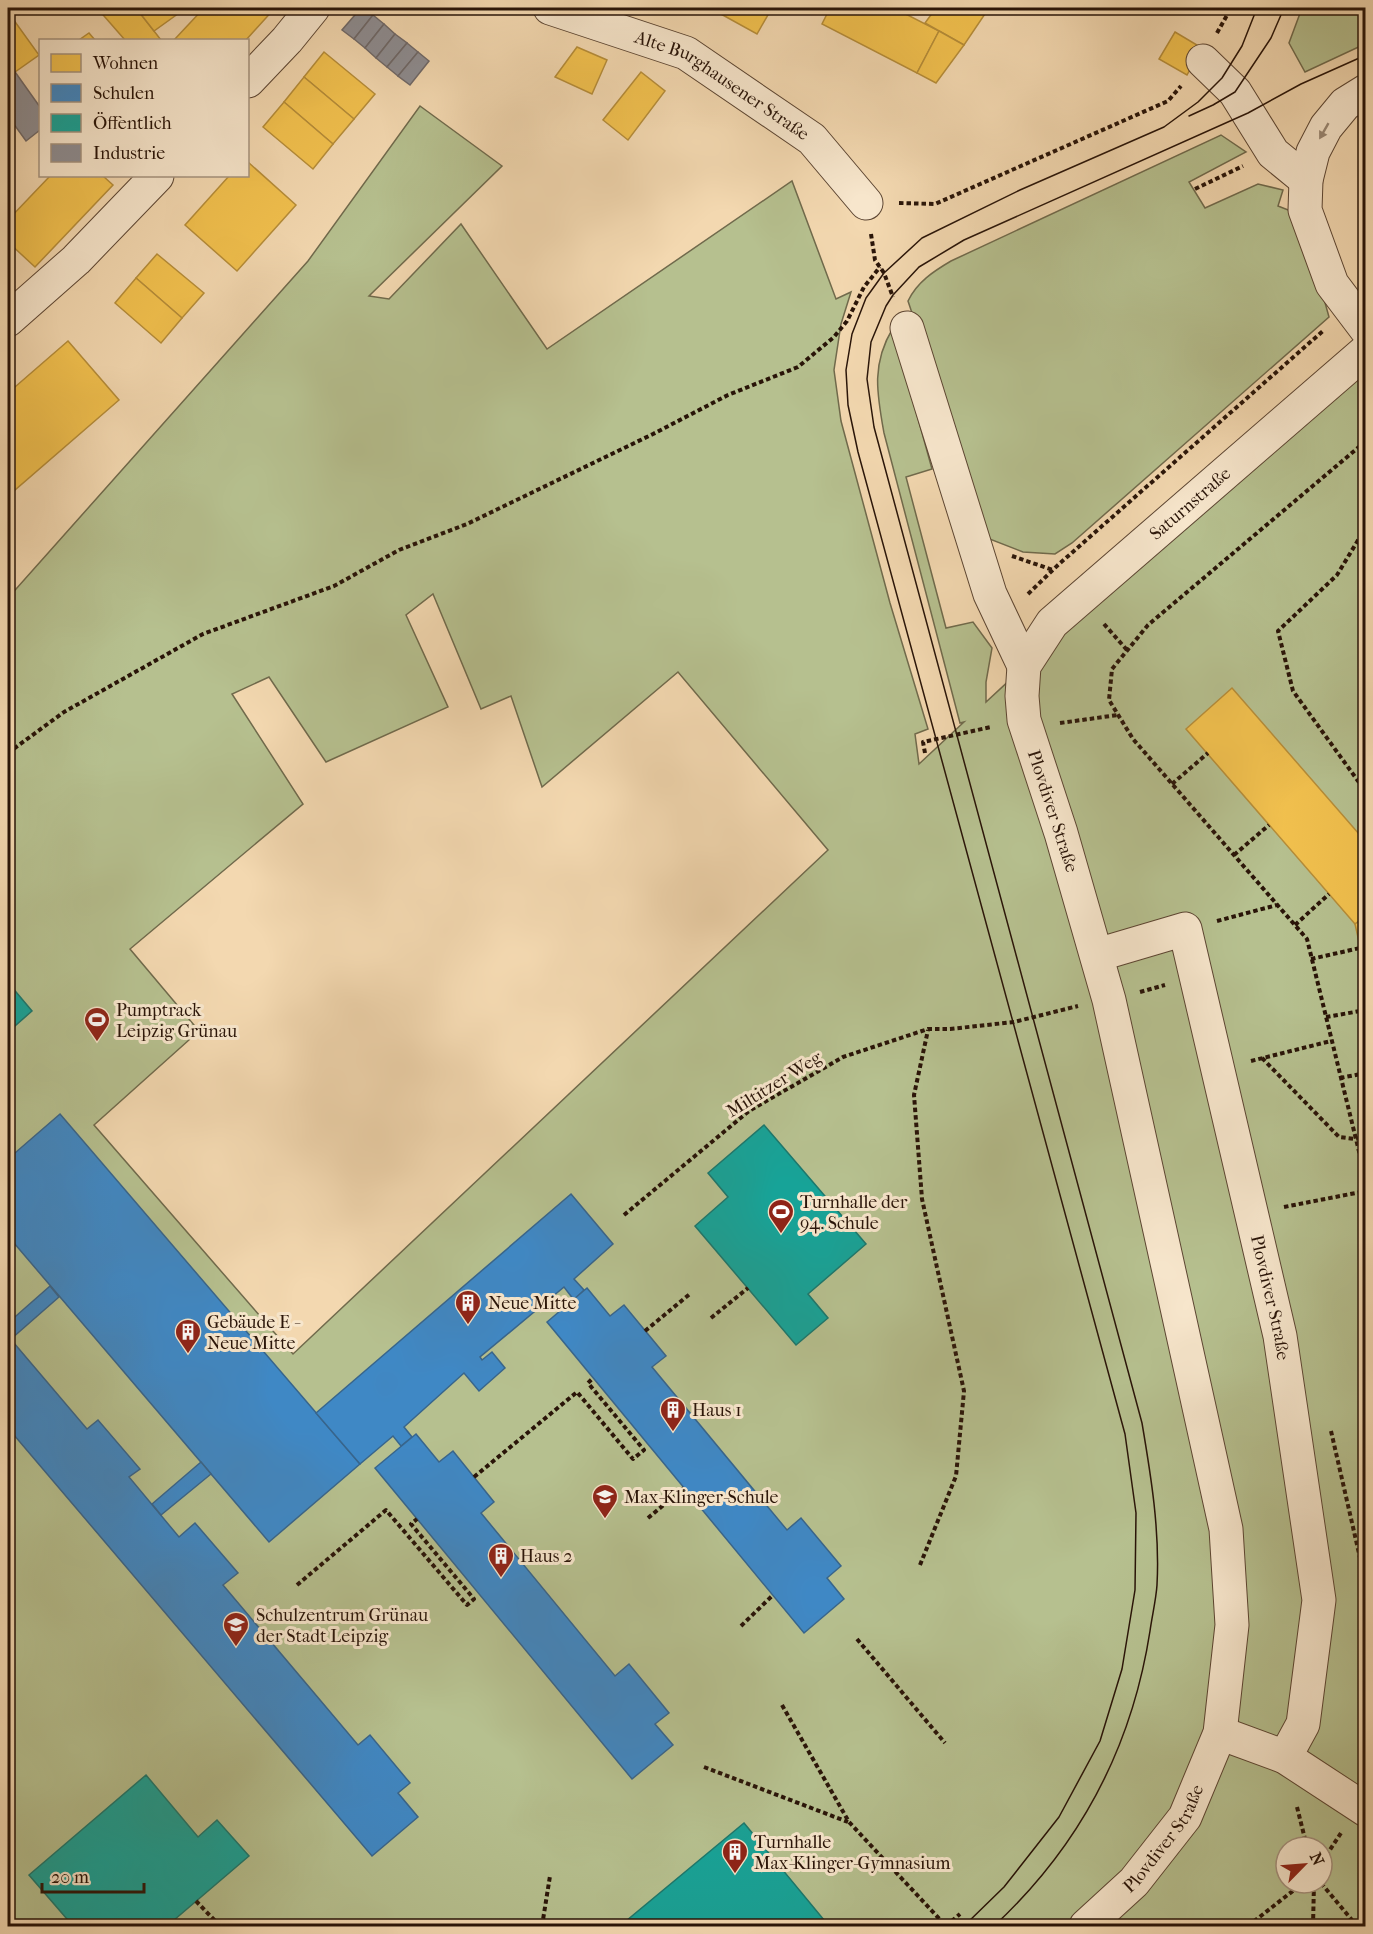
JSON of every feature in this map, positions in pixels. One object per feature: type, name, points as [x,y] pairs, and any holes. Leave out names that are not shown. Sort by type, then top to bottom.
[{"type":"street","points":[[249,80],[287,40],[313,8]]},
{"type":"street","name":"Alte Burghausener Straße","points":[[550,8],[686,53],[812,139],[866,203]]},
{"type":"street","points":[[1203,62],[1235,92],[1273,153],[1306,180]]},
{"type":"street","points":[[1357,319],[1332,284],[1305,210],[1306,180],[1313,152],[1326,127],[1345,104],[1365,91]]},
{"type":"street","points":[[8,320],[76,260],[156,177]]},
{"type":"street","points":[[907,328],[990,594],[1024,666]]},
{"type":"street","name":"Saturnstraße","points":[[1024,666],[1052,623],[1365,351]]},
{"type":"street","name":"Plovdiver Straße","points":[[1024,666],[1022,696],[1010,723],[1061,833],[1109,1000],[1226,1529],[1232,1625],[1220,1733],[1185,1817],[1134,1882],[1086,1926]]},
{"type":"street","name":"Plovdiver Straße","points":[[1097,955],[1185,929],[1252,1214],[1280,1336],[1319,1600],[1304,1724],[1285,1757]]},
{"type":"street","points":[[1220,1733],[1285,1757],[1365,1810]]},
{"type":"path","points":[[866,203],[935,204],[1168,101],[1203,62],[1231,8]]},
{"type":"path","points":[[1195,189],[1273,153]]},
{"type":"path","points":[[8,753],[64,712],[203,634],[334,586],[399,550],[466,524],[643,439],[728,395],[798,367],[847,321],[864,287],[880,267]]},
{"type":"path","points":[[1006,629],[1029,592],[1052,569],[1357,319]]},
{"type":"path","points":[[1365,441],[1148,625],[1112,669],[1109,700],[1133,739],[1307,939],[1365,1180]]},
{"type":"path","points":[[1365,527],[1337,576],[1278,631],[1293,691],[1365,792]]},
{"type":"path","points":[[925,753],[923,742],[1010,723],[1046,725],[1118,715]]},
{"type":"path","points":[[1172,784],[1208,753]]},
{"type":"path","points":[[1234,855],[1269,825]]},
{"type":"path","points":[[1295,925],[1329,894]]},
{"type":"path","points":[[1220,920],[1277,905]]},
{"type":"path","points":[[1311,959],[1360,948]]},
{"type":"path","points":[[1109,1000],[1196,978]]},
{"type":"path","name":"Miltitzer Weg","points":[[624,1215],[749,1112],[843,1057],[928,1029],[1014,1022],[1074,1006]]},
{"type":"path","points":[[1326,1017],[1365,1010]]},
{"type":"path","points":[[920,1565],[956,1476],[964,1391],[922,1199],[914,1095],[928,1029]]},
{"type":"path","points":[[1218,1070],[1331,1041]]},
{"type":"path","points":[[1262,1058],[1340,1137],[1355,1139],[1365,1137]]},
{"type":"path","points":[[1340,1078],[1365,1073]]},
{"type":"path","points":[[1252,1214],[1365,1191]]},
{"type":"path","points":[[711,1318],[748,1288]]},
{"type":"path","points":[[645,1331],[691,1293]]},
{"type":"path","points":[[474,1477],[577,1392],[633,1459],[644,1450],[588,1383],[593,1378]]},
{"type":"path","points":[[648,1518],[684,1488]]},
{"type":"path","points":[[297,1585],[386,1510],[467,1605],[474,1599],[411,1524],[417,1519]]},
{"type":"path","points":[[741,1626],[773,1595]]},
{"type":"path","points":[[857,1639],[945,1743]]},
{"type":"path","points":[[782,1705],[849,1822],[945,1926],[960,1914]]},
{"type":"path","points":[[704,1767],[849,1822]]},
{"type":"path","points":[[542,1926],[550,1876]]},
{"type":"path","points":[[1248,1926],[1287,1895]]},
{"type":"path","points":[[1313,1926],[1314,1895]]},
{"type":"path","points":[[1331,1895],[1357,1926]]},
{"type":"path","points":[[196,1901],[220,1926]]},
{"type":"green space","points":[[1302,8],[1365,8],[1365,44],[1305,72],[1289,43]]},
{"type":"green space","points":[[420,106],[502,166],[369,296],[389,299],[461,224],[547,349],[792,181],[836,299],[851,292],[841,324],[834,370],[841,421],[890,603],[928,729],[915,734],[919,764],[964,722],[960,723],[884,433],[878,392],[879,367],[881,354],[893,328],[932,469],[906,477],[946,628],[973,622],[992,648],[986,682],[986,702],[1365,351],[1365,1926],[8,1926],[8,598],[308,261]],"holes":[[[433,594],[481,709],[511,696],[542,787],[678,672],[828,850],[293,1354],[94,1125],[199,1031],[130,949],[303,804],[232,694],[269,677],[326,762],[448,707],[406,615]]]},
{"type":"green space","points":[[1221,135],[1246,152],[1189,182],[1205,208],[1258,184],[1283,190],[1278,206],[1296,213],[1311,252],[1329,317],[1072,543],[1055,554],[1023,552],[987,538],[908,301],[912,294],[927,278],[951,261]]},
{"type":"building: Wohnen","points":[[97,8],[136,8],[160,39],[124,39]]},
{"type":"building: Wohnen","points":[[136,8],[186,8],[154,31]]},
{"type":"building: Wohnen","points":[[204,8],[275,8],[247,39],[175,39]]},
{"type":"building: Wohnen","points":[[710,8],[772,8],[757,34]]},
{"type":"building: Wohnen","points":[[830,8],[894,8],[939,31],[917,73],[822,24]]},
{"type":"building: Wohnen","points":[[936,8],[989,8],[964,45],[925,23]]},
{"type":"building: Wohnen","points":[[8,12],[39,55],[15,72],[8,62]]},
{"type":"building: Wohnen","points":[[939,31],[964,45],[936,83],[917,73]]},
{"type":"building: Wohnen","points":[[1175,32],[1202,48],[1187,75],[1159,59]]},
{"type":"building: Wohnen","points":[[89,33],[94,39],[80,39]]},
{"type":"building: Wohnen","points":[[577,47],[607,60],[592,94],[555,77]]},
{"type":"building: Wohnen","points":[[324,52],[375,94],[354,119],[304,77]]},
{"type":"building: Wohnen","points":[[641,72],[665,91],[628,140],[603,120]]},
{"type":"building: Wohnen","points":[[304,77],[354,119],[333,144],[284,102]]},
{"type":"building: Wohnen","points":[[284,102],[333,144],[313,169],[263,127]]},
{"type":"building: Wohnen","points":[[249,163],[296,205],[237,271],[185,225],[228,177],[249,177]]},
{"type":"building: Wohnen","points":[[49,177],[104,177],[113,185],[35,267],[8,242],[8,220]]},
{"type":"building: Wohnen","points":[[157,254],[204,293],[182,318],[136,278]]},
{"type":"building: Wohnen","points":[[136,278],[182,318],[161,343],[115,303]]},
{"type":"building: Wohnen","points":[[68,341],[119,400],[8,496],[8,393]]},
{"type":"building: Wohnen","points":[[1232,688],[1366,842],[1366,916],[1355,924],[1186,729]]},
{"type":"building: Wohnen","points":[[1366,916],[1366,973],[1355,924]]},
{"type":"building: Schulen","name":"Gebäude E - Neue Mitte","points":[[60,1114],[360,1464],[269,1542],[8,1236],[8,1159]]},
{"type":"building: Schulen","name":"Neue Mitte","points":[[571,1194],[613,1244],[574,1279],[584,1290],[574,1300],[564,1287],[480,1357],[482,1360],[492,1352],[505,1368],[479,1391],[464,1373],[404,1427],[412,1437],[401,1446],[393,1436],[360,1464],[316,1413]]},
{"type":"building: Schulen","points":[[50,1286],[59,1297],[11,1339],[8,1336],[8,1323]]},
{"type":"building: Schulen","name":"Haus 1","points":[[587,1288],[610,1316],[624,1305],[666,1356],[652,1367],[787,1530],[801,1518],[841,1566],[827,1578],[844,1599],[804,1633],[547,1322]]},
{"type":"building: Schulen","points":[[8,1336],[87,1429],[98,1420],[140,1469],[129,1477],[179,1537],[195,1523],[238,1573],[223,1585],[358,1745],[370,1735],[410,1783],[398,1793],[418,1817],[372,1856],[8,1428]]},
{"type":"building: Schulen","name":"Haus 2","points":[[416,1434],[439,1462],[453,1451],[494,1502],[481,1513],[615,1676],[629,1664],[669,1713],[655,1724],[673,1745],[632,1779],[375,1468]]},
{"type":"building: Schulen","points":[[201,1462],[211,1474],[161,1515],[152,1504]]},
{"type":"building: Öffentlich","points":[[11,986],[32,1011],[8,1032],[8,989]]},
{"type":"building: Öffentlich","name":"Turnhalle der 94. Schule","points":[[764,1125],[866,1244],[808,1294],[828,1318],[796,1345],[695,1226],[728,1197],[708,1173]]},
{"type":"building: Öffentlich","points":[[146,1775],[198,1837],[217,1820],[249,1856],[167,1926],[98,1926],[96,1924],[94,1926],[73,1926],[29,1875]]},
{"type":"building: Öffentlich","name":"Turnhalle Max-Klinger-Gymnasium","points":[[744,1823],[829,1926],[620,1926]]},
{"type":"building: Industrie","points":[[361,8],[373,15],[354,39],[342,30]]},
{"type":"building: Industrie","points":[[373,15],[384,24],[365,48],[354,39]]},
{"type":"building: Industrie","points":[[384,24],[395,34],[376,58],[365,48]]},
{"type":"building: Industrie","points":[[395,34],[407,43],[387,67],[376,58]]},
{"type":"building: Industrie","points":[[407,43],[418,52],[398,76],[387,67]]},
{"type":"building: Industrie","points":[[418,52],[429,61],[410,85],[398,76]]},
{"type":"building: Industrie","points":[[8,62],[39,106],[39,131],[26,141],[8,116]]},
{"type":"tram line","points":[[964,1926],[1004,1887],[1059,1817],[1100,1741],[1122,1669],[1135,1590],[1136,1513],[1125,1434],[858,452],[848,405],[846,370],[852,334],[866,298],[884,273],[922,238],[1020,190],[1164,127],[1198,102],[1222,78],[1242,46],[1257,8]]},
{"type":"tram line","points":[[1189,116],[1235,92],[1271,38],[1284,8]]},
{"type":"tram line","points":[[994,1926],[1025,1895],[1076,1828],[1098,1792],[1115,1754],[1142,1674],[1150,1631],[1157,1585],[1156,1524],[1142,1423],[874,427],[867,379],[871,342],[893,295],[919,267],[964,240],[1248,113],[1301,84],[1366,55]]},
{"type":"place","name":"Pumptrack Leipzig Grünau","points":[[97,1043]]},
{"type":"place","name":"Turnhalle der 94. Schule","points":[[781,1235]]},
{"type":"place","name":"Neue Mitte","points":[[468,1326]]},
{"type":"place","name":"Gebäude E - Neue Mitte","points":[[188,1355]]},
{"type":"place","name":"Haus 1","points":[[673,1433]]},
{"type":"place","name":"Max-Klinger-Schule","points":[[605,1520]]},
{"type":"place","name":"Haus 2","points":[[501,1579]]},
{"type":"place","name":"Schulzentrum Grünau der Stadt Leipzig","points":[[236,1648]]},
{"type":"place","name":"Turnhalle Max-Klinger-Gymnasium","points":[[735,1875]]}]
